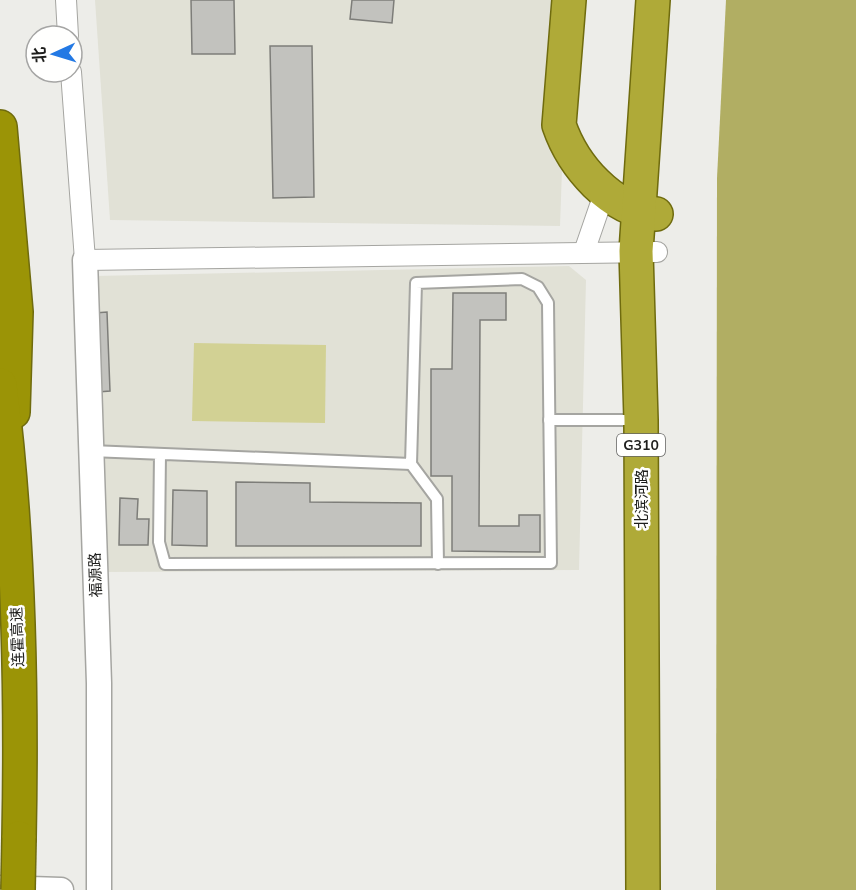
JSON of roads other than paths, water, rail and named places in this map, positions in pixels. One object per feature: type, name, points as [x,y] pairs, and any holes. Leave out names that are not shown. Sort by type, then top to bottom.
[{"type":"highway","points":[[569,0],[559,125],[576,162],[605,190],[648,213]]},
{"type":"highway","name":"北滨河路","points":[[643,890],[641,420],[653,0]]},
{"type":"highway","name":"北滨河路","points":[[648,213],[674,0]]},
{"type":"highway","points":[[0,127],[16,312],[12,477]]},
{"type":"highway","name":"北滨河路","points":[[647,251],[663,890]]},
{"type":"highway","name":"连霍高速","points":[[0,385],[12,477],[21,748],[18,890]]},
{"type":"street","points":[[66,0],[67,24]]},
{"type":"street","points":[[72,84],[85,260],[647,251]]},
{"type":"street","points":[[584,252],[605,190]]},
{"type":"street","name":"福源路","points":[[85,260],[99,683],[99,890]]},
{"type":"street","points":[[0,888],[61,890]]},
{"type":"lane","points":[[160,454],[159,542],[165,564],[438,564],[550,564],[550,312],[548,303],[538,287],[522,279],[416,283],[411,465],[437,499],[438,564]]},
{"type":"lane","points":[[549,420],[641,420]]},
{"type":"lane","points":[[91,451],[411,465]]}]
